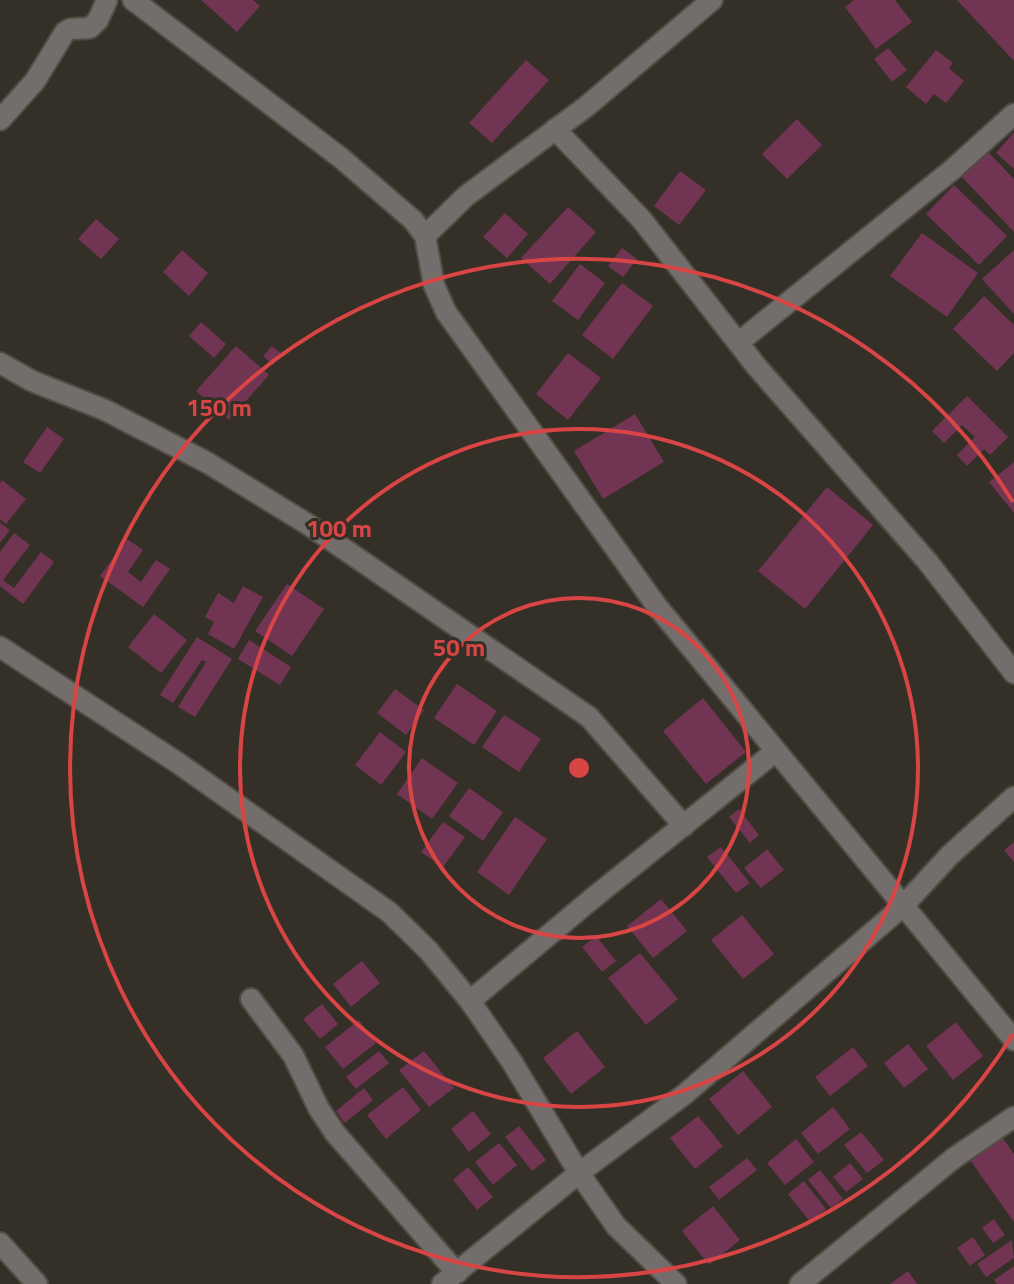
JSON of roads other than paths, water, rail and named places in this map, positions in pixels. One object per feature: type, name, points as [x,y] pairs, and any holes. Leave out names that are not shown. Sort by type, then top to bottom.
[{"type":"street","points":[[0,120],[35,81],[65,32],[92,26],[107,0]]},
{"type":"street","points":[[133,0],[341,158],[403,211],[425,236],[434,285],[446,312],[656,605],[1014,1040]]},
{"type":"street","points":[[425,236],[466,196],[587,106],[712,0]]},
{"type":"street","points":[[738,343],[953,169],[1014,114]]},
{"type":"street","points":[[555,129],[642,220],[738,343],[927,561],[1014,673]]},
{"type":"street","points":[[0,363],[32,381],[105,410],[182,450],[309,525],[589,717],[684,826]]},
{"type":"street","points":[[0,647],[178,763],[389,912],[428,950],[470,1001],[616,1226],[676,1284]]},
{"type":"street","points":[[470,1001],[776,751]]},
{"type":"street","points":[[251,999],[293,1055],[319,1109],[335,1133],[449,1278],[579,1173],[685,1094],[903,906],[950,855],[1014,797]]},
{"type":"street","points":[[800,1284],[954,1158],[1014,1117]]},
{"type":"street","points":[[0,1243],[37,1284]]}]
